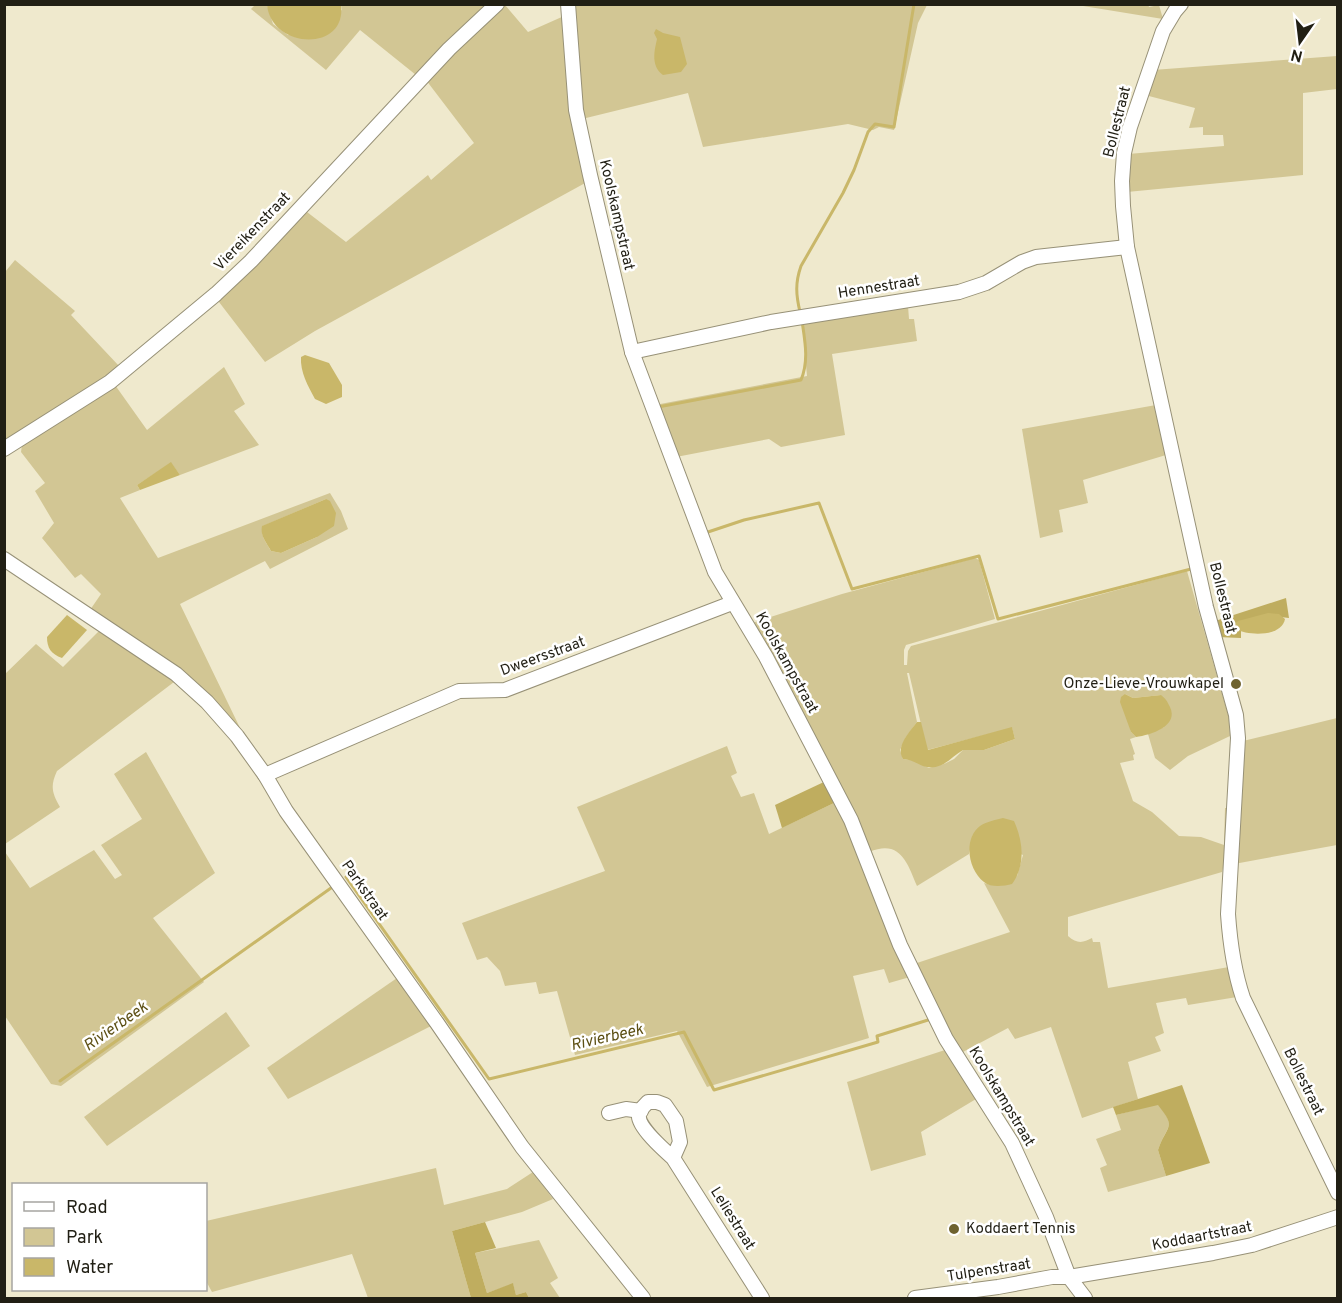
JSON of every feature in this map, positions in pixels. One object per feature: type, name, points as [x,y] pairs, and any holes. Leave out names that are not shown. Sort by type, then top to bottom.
[{"type":"street","name":"Viereikenstraat","points":[[4,449],[110,382],[216,294],[251,261],[449,49],[497,4]]},
{"type":"street","name":"Koolskampstraat","points":[[568,4],[576,110],[632,352],[716,572],[732,603],[766,657],[851,820],[900,945],[946,1039],[1012,1143],[1046,1217],[1069,1277],[1085,1299]]},
{"type":"street","name":"Bollestraat","points":[[1181,4],[1163,31],[1130,127],[1124,153],[1122,181],[1127,247],[1206,608],[1236,714],[1238,738],[1228,914],[1229,936],[1238,982],[1338,1193]]},
{"type":"street","name":"Hennestraat","points":[[632,352],[771,322],[958,292],[986,283],[1022,262],[1036,257],[1127,247]]},
{"type":"street","name":"Parkstraat","points":[[8,565],[176,674],[207,702],[237,736],[265,775],[286,811],[522,1147],[643,1299]]},
{"type":"street","name":"Dweersstraat","points":[[265,775],[459,692],[505,690],[732,603]]},
{"type":"street","points":[[609,1113],[626,1109],[640,1111],[648,1102],[665,1105],[672,1112],[676,1121],[680,1142],[673,1158]]},
{"type":"street","name":"Leliestraat","points":[[640,1111],[640,1121],[673,1158],[762,1299]]},
{"type":"street","name":"Koddaartstraat","points":[[1069,1277],[1252,1245],[1338,1216]]},
{"type":"street","name":"Tulpenstraat","points":[[915,1299],[1052,1277],[1069,1277]]},
{"type":"green space","points":[[1148,4],[1149,7],[1159,5],[1163,19],[1077,5]]},
{"type":"green space","points":[[255,5],[267,5],[273,24],[288,35],[342,10],[341,5],[489,5],[416,75],[360,30],[326,70],[251,9]]},
{"type":"green space","points":[[505,5],[528,32],[564,16],[587,182],[315,331],[265,362],[219,302],[219,297],[259,262],[307,212],[346,242],[428,175],[431,180],[474,143],[426,80]]},
{"type":"green space","points":[[575,5],[927,5],[918,23],[894,130],[879,127],[873,130],[848,124],[703,147],[688,93],[582,119]]},
{"type":"green space","points":[[1337,56],[1337,89],[1303,93],[1303,175],[1127,192],[1128,154],[1224,146],[1223,135],[1203,135],[1203,127],[1189,128],[1195,108],[1145,95],[1153,70]]},
{"type":"green space","points":[[15,260],[75,311],[71,315],[119,366],[84,392],[5,442],[5,272]]},
{"type":"green space","points":[[908,306],[909,319],[914,319],[917,341],[832,354],[845,435],[781,447],[769,439],[676,457],[655,405],[807,376],[802,322]]},
{"type":"green space","points":[[224,367],[245,404],[234,411],[259,445],[180,475],[171,463],[137,485],[140,490],[120,498],[158,558],[330,493],[348,529],[270,569],[265,561],[180,604],[241,730],[206,694],[90,610],[101,594],[81,574],[75,578],[42,538],[54,523],[35,491],[45,483],[21,452],[22,445],[115,385],[147,430]],"holes":[[[326,499],[317,537],[281,553],[271,551],[262,530],[263,526]]]},
{"type":"green space","points":[[1156,405],[1166,455],[1083,480],[1088,503],[1059,510],[1063,532],[1040,538],[1022,429]]},
{"type":"green space","points":[[975,558],[979,560],[995,619],[906,645],[904,665],[907,665],[908,651],[911,646],[1187,571],[1229,718],[1230,736],[1188,756],[1170,770],[1155,758],[1148,734],[1164,727],[1161,695],[1133,698],[1125,694],[1131,732],[1136,737],[1130,739],[1135,754],[1133,755],[1134,760],[1120,763],[1133,801],[1152,812],[1179,836],[1201,837],[1224,845],[1225,808],[1229,808],[1227,868],[1223,868],[1222,872],[1068,917],[1068,936],[1077,941],[1083,942],[1092,938],[1093,942],[1100,942],[1108,988],[1229,967],[1237,997],[1188,1005],[1186,998],[1156,1003],[1164,1033],[1155,1037],[1161,1051],[1128,1062],[1138,1099],[1082,1118],[1051,1027],[1015,1039],[1008,1028],[961,1053],[914,964],[1010,932],[984,883],[991,885],[1017,876],[1023,855],[973,835],[969,854],[917,886],[901,855],[888,848],[869,852],[749,624],[842,594]],"holes":[[[907,673],[909,673],[927,750],[1012,728],[1015,739],[984,750],[963,750],[954,759],[929,768],[913,760],[903,759],[900,750],[917,722]]]},
{"type":"green space","points":[[101,629],[174,682],[57,771],[53,789],[60,807],[5,844],[5,674],[36,644],[63,667]]},
{"type":"green space","points":[[1337,718],[1337,845],[1234,864],[1243,741]]},
{"type":"green space","points":[[727,746],[737,773],[731,776],[741,797],[754,793],[769,834],[836,802],[910,977],[889,983],[884,969],[853,976],[869,1038],[707,1087],[677,1031],[575,1055],[557,991],[539,994],[536,982],[505,986],[500,971],[487,957],[477,960],[462,923],[605,871],[577,807]]},
{"type":"green space","points":[[146,752],[215,873],[153,918],[204,982],[61,1086],[51,1084],[5,1016],[5,852],[30,888],[94,850],[115,879],[122,875],[101,845],[142,819],[114,774]]},
{"type":"green space","points":[[397,978],[431,1026],[288,1099],[267,1068]]},
{"type":"green space","points":[[226,1012],[250,1046],[107,1146],[84,1117]]},
{"type":"green space","points":[[945,1050],[976,1099],[921,1132],[926,1155],[871,1171],[847,1082]]},
{"type":"green space","points":[[1158,1104],[1169,1123],[1158,1150],[1166,1176],[1108,1192],[1100,1168],[1107,1165],[1096,1139],[1121,1130],[1116,1115]]},
{"type":"green space","points":[[436,1168],[444,1205],[507,1189],[533,1172],[553,1199],[522,1212],[452,1231],[471,1298],[368,1298],[352,1254],[212,1292],[207,1283],[207,1221]]},
{"type":"green space","points":[[539,1240],[558,1278],[550,1283],[560,1298],[529,1298],[526,1292],[516,1295],[513,1284],[487,1293],[475,1253]]},
{"type":"shaded area","points":[[1286,598],[1289,618],[1272,616],[1241,628],[1241,638],[1217,637],[1212,622]]},
{"type":"shaded area","points":[[826,781],[836,802],[782,828],[775,805]]},
{"type":"shaded area","points":[[1182,1085],[1210,1163],[1166,1176],[1158,1150],[1169,1123],[1158,1105],[1116,1115],[1113,1107]]},
{"type":"shaded area","points":[[485,1222],[496,1248],[475,1253],[487,1293],[513,1283],[516,1295],[526,1292],[529,1298],[471,1298],[452,1231]]},
{"type":"water","points":[[267,5],[341,5],[340,20],[333,31],[322,38],[308,40],[282,31],[272,20]]},
{"type":"water","points":[[656,29],[680,37],[687,64],[681,72],[663,75],[659,71],[654,58]]},
{"type":"water","points":[[305,355],[329,363],[342,385],[342,397],[326,404],[315,399],[302,368],[301,357]]},
{"type":"water","points":[[171,462],[180,475],[140,490],[137,485]]},
{"type":"water","points":[[326,499],[330,501],[336,513],[334,526],[317,537],[281,553],[271,551],[263,536],[262,526]]},
{"type":"water","points":[[1268,613],[1279,614],[1285,619],[1283,625],[1271,632],[1256,634],[1236,629],[1238,621]]},
{"type":"water","points":[[67,615],[87,630],[62,658],[50,650],[47,637]]},
{"type":"water","points":[[1125,694],[1133,698],[1161,695],[1170,707],[1171,719],[1156,732],[1136,737],[1131,732],[1120,702],[1121,697]]},
{"type":"water","points":[[917,722],[921,722],[928,750],[1012,727],[1015,739],[984,750],[963,750],[943,765],[927,767],[903,759],[901,754],[904,739]]},
{"type":"water","points":[[1003,818],[1014,821],[1021,845],[1021,861],[1012,884],[994,886],[984,882],[974,870],[970,846],[971,839],[980,826]]},
{"type":"waterway","points":[[800,312],[797,289],[801,266],[843,193],[868,132],[875,124],[894,127],[914,4]]},
{"type":"waterway","points":[[658,407],[801,380],[806,358],[802,321]]},
{"type":"waterway","points":[[705,533],[744,520],[819,503],[852,589],[979,556],[998,619],[1191,569]]},
{"type":"waterway","name":"Rivierbeek","points":[[346,877],[489,1079],[684,1032],[714,1090],[878,1042],[877,1036],[928,1020]]},
{"type":"waterway","name":"Rivierbeek","points":[[60,1081],[331,888]]},
{"type":"place","name":"Onze-Lieve-Vrouwkapel","points":[[1236,684]]},
{"type":"place","name":"Koddaert Tennis","points":[[954,1229]]}]
